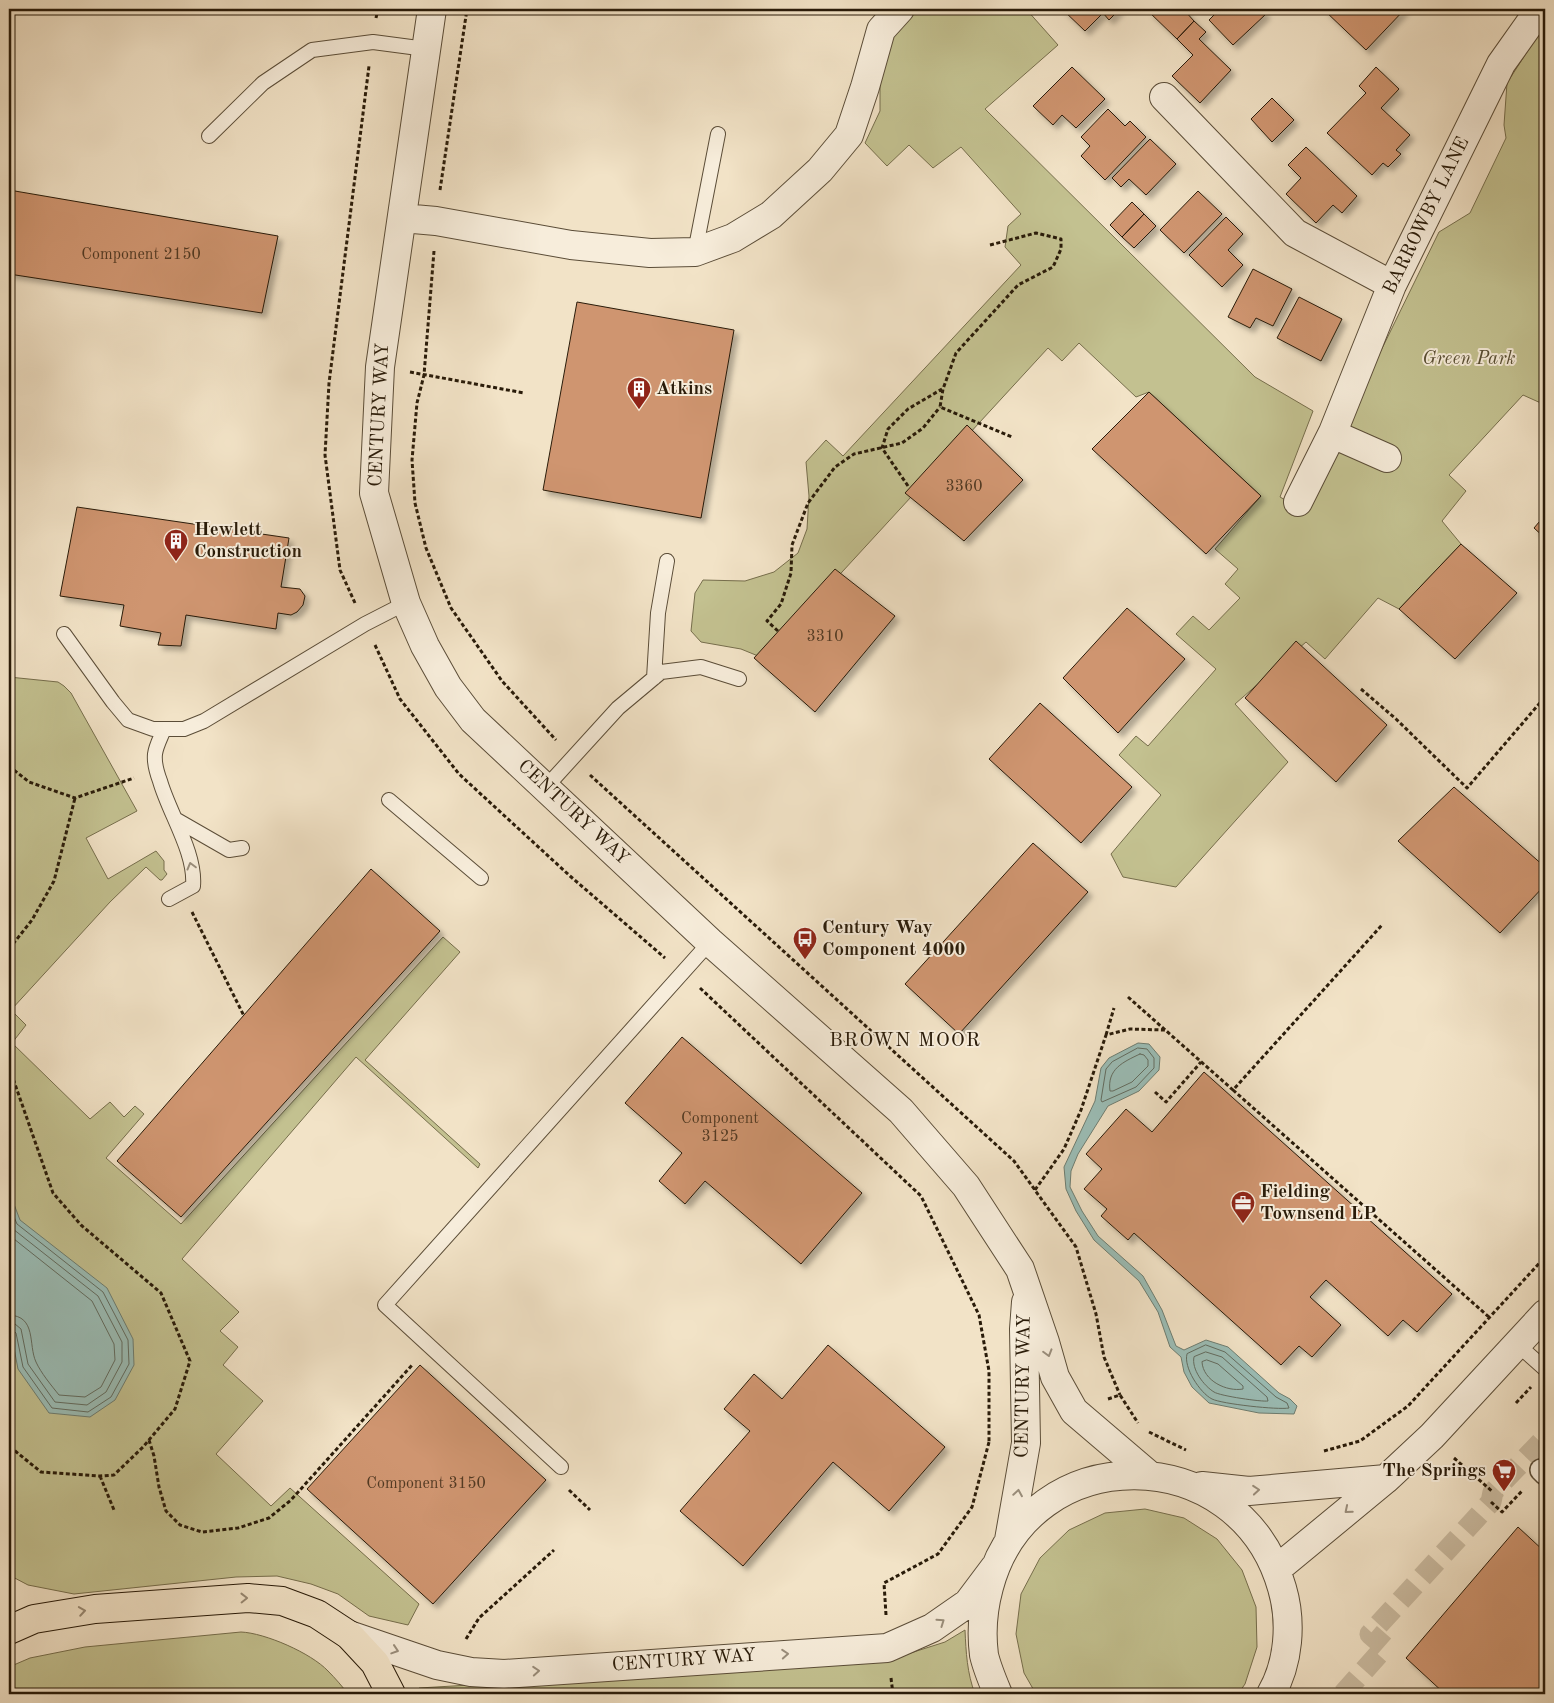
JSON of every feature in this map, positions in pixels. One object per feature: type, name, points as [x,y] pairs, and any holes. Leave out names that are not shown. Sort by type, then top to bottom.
[{"type":"highway","points":[[9,1630],[34,1619],[95,1609],[248,1598],[282,1601],[317,1614],[349,1636],[375,1663],[392,1694]]},
{"type":"highway","points":[[9,1607],[34,1619]]},
{"type":"street","name":"CENTURY WAY","points":[[432,9],[380,367],[374,493],[406,603],[425,646],[448,688],[473,720],[710,942],[901,1111],[966,1186],[1020,1269],[1055,1378],[1074,1411],[1149,1475]]},
{"type":"street","points":[[402,218],[436,221],[571,245],[650,253],[695,252],[733,238],[771,215],[820,170],[849,135],[865,88],[881,30],[900,9]]},
{"type":"street","name":"BARROWBY LANE","points":[[1298,502],[1333,432],[1392,285],[1502,64],[1540,9]]},
{"type":"street","points":[[1164,97],[1295,234],[1392,285]]},
{"type":"street","points":[[1333,432],[1344,439],[1387,458]]},
{"type":"street","name":"CENTURY WAY","points":[[1009,1541],[1026,1443],[1024,1329],[1027,1290]]},
{"type":"street","points":[[1277,1569],[1386,1479],[1432,1436],[1545,1314]]},
{"type":"street","points":[[998,1694],[984,1655],[983,1610],[995,1567],[1009,1541],[1030,1516],[1056,1496],[1085,1483],[1117,1476],[1149,1475],[1170,1478],[1190,1485],[1227,1504],[1256,1534],[1277,1569],[1286,1601],[1288,1634],[1284,1663],[1271,1694]]},
{"type":"street","points":[[1190,1485],[1249,1491],[1386,1479]]},
{"type":"street","name":"CENTURY WAY","points":[[349,1636],[437,1665],[470,1672],[504,1674],[888,1648],[932,1628],[968,1603],[995,1567]]},
{"type":"lane","points":[[209,136],[263,83],[312,50],[373,42],[426,49]]},
{"type":"lane","points":[[695,252],[718,134]]},
{"type":"lane","points":[[654,678],[658,613],[667,561]]},
{"type":"lane","points":[[64,634],[128,720],[153,729],[184,729],[204,721],[365,624],[406,603]]},
{"type":"lane","points":[[546,787],[618,708],[661,672],[701,667],[739,679]]},
{"type":"lane","points":[[164,729],[155,754],[156,770],[164,796],[186,845],[194,877],[193,886],[169,899]]},
{"type":"lane","points":[[389,800],[481,878]]},
{"type":"lane","points":[[175,819],[229,850],[242,848]]},
{"type":"lane","points":[[560,1467],[386,1305],[710,942]]},
{"type":"lane","points":[[1517,1344],[1545,1369]]},
{"type":"path","points":[[467,9],[436,221],[424,375],[417,403],[412,460],[415,503],[426,548],[451,608],[502,681],[572,758],[1014,1161],[1076,1247],[1096,1314],[1104,1356],[1120,1395],[1142,1428],[1188,1451]]},
{"type":"path","points":[[778,630],[767,621],[781,604],[791,573],[792,545],[808,503],[834,467],[854,454],[902,443],[923,428],[940,407],[943,389],[956,353],[1018,285],[1053,266],[1061,249],[1061,240],[1036,233],[990,245]]},
{"type":"path","points":[[380,367],[524,392]]},
{"type":"path","points":[[882,448],[888,429],[908,409],[943,389]]},
{"type":"path","points":[[940,407],[1012,437]]},
{"type":"path","points":[[882,448],[908,486]]},
{"type":"path","points":[[1361,689],[1396,719],[1467,788],[1545,697]]},
{"type":"path","points":[[9,766],[29,782],[75,798],[156,770]]},
{"type":"path","points":[[9,949],[32,920],[54,881],[75,798]]},
{"type":"path","points":[[182,892],[244,1016]]},
{"type":"path","points":[[1233,1090],[1382,925]]},
{"type":"path","points":[[1128,997],[1490,1318]]},
{"type":"path","points":[[1035,1190],[1064,1149],[1081,1110],[1114,1008]]},
{"type":"path","points":[[1106,1035],[1130,1029],[1166,1030]]},
{"type":"path","points":[[1154,1092],[1166,1102],[1201,1062]]},
{"type":"path","points":[[9,1067],[53,1193],[81,1225],[161,1293],[190,1361],[175,1409],[114,1475],[100,1476],[40,1472],[9,1446]]},
{"type":"path","points":[[1317,1454],[1360,1441],[1403,1410],[1545,1257]]},
{"type":"path","points":[[148,1440],[154,1456],[159,1487],[166,1511],[180,1525],[202,1532],[238,1528],[269,1518],[291,1500],[429,1346]]},
{"type":"path","points":[[1074,1411],[1120,1395]]},
{"type":"path","points":[[884,1583],[938,1554],[972,1507],[989,1442],[1026,1443]]},
{"type":"path","points":[[1455,1458],[1493,1492]]},
{"type":"path","points":[[1491,1502],[1502,1512],[1543,1472]]},
{"type":"path","points":[[100,1476],[114,1510]]},
{"type":"path","points":[[449,1667],[479,1618],[554,1550]]},
{"type":"green space","name":"Green Park","points":[[915,9],[1026,9],[1058,45],[985,109],[1255,377],[1313,411],[1280,497],[1303,510],[1439,232],[1470,213],[1506,138],[1504,125],[1507,83],[1545,24],[1545,401],[1543,404],[1523,395],[1449,475],[1466,491],[1442,521],[1461,544],[1399,609],[1378,598],[1325,659],[1306,642],[1235,704],[1288,762],[1176,887],[1123,877],[1111,854],[1161,795],[1119,755],[1136,736],[1148,746],[1216,669],[1176,634],[1193,616],[1209,630],[1240,598],[1225,584],[1238,569],[1215,549],[1261,496],[1149,392],[1136,397],[1079,343],[1062,361],[1048,348],[763,658],[741,649],[701,642],[691,631],[695,593],[703,580],[745,581],[774,572],[798,553],[807,529],[809,496],[806,462],[826,440],[843,456],[1021,265],[1005,247],[1008,226],[1021,214],[961,147],[933,168],[909,145],[887,166],[865,143],[880,111],[880,83],[886,46],[896,28]]},
{"type":"green space","points":[[9,677],[58,682],[71,693],[137,811],[86,838],[108,879],[156,851],[164,861],[164,870],[167,874],[160,880],[146,867],[110,902],[11,1010],[26,1025],[12,1043],[90,1119],[110,1102],[124,1117],[135,1106],[144,1114],[106,1158],[181,1224],[443,937],[460,952],[365,1060],[480,1164],[478,1168],[356,1057],[182,1259],[239,1312],[220,1331],[238,1347],[223,1365],[263,1401],[216,1454],[271,1506],[290,1488],[419,1604],[408,1625],[369,1616],[338,1594],[311,1584],[277,1576],[236,1577],[74,1594],[28,1585],[9,1575]]},
{"type":"green space","points":[[1145,1509],[1184,1518],[1217,1539],[1242,1570],[1256,1607],[1257,1647],[1245,1684],[1238,1694],[1036,1694],[1024,1673],[1016,1634],[1021,1594],[1040,1558],[1069,1530],[1105,1513]]},
{"type":"green space","points":[[965,1630],[966,1654],[975,1694],[421,1694],[419,1688],[898,1657],[945,1642]]},
{"type":"green space","points":[[241,1632],[275,1640],[311,1657],[328,1671],[348,1694],[9,1694],[9,1667],[30,1658],[85,1647]]},
{"type":"water","points":[[1138,1043],[1149,1044],[1160,1057],[1159,1070],[1139,1091],[1108,1106],[1078,1154],[1071,1171],[1070,1187],[1098,1236],[1143,1276],[1162,1310],[1176,1346],[1184,1350],[1206,1340],[1228,1347],[1279,1393],[1290,1399],[1297,1406],[1294,1414],[1259,1413],[1209,1403],[1192,1387],[1184,1372],[1181,1357],[1170,1347],[1158,1312],[1139,1281],[1094,1240],[1076,1211],[1066,1189],[1064,1167],[1095,1101],[1101,1068],[1109,1058]]},
{"type":"water","points":[[9,1191],[20,1220],[107,1288],[133,1339],[134,1365],[115,1400],[90,1417],[49,1413],[18,1369],[9,1322]]},
{"type":"building","points":[[1062,9],[1120,9],[1109,20],[1103,13],[1085,31]]},
{"type":"building","points":[[1150,9],[1187,9],[1185,11],[1194,21],[1177,39],[1148,11]]},
{"type":"building","points":[[1220,9],[1261,9],[1266,14],[1233,45],[1209,20]]},
{"type":"building","points":[[1325,9],[1405,9],[1366,50]]},
{"type":"building","points":[[1194,21],[1206,32],[1199,39],[1231,70],[1200,103],[1172,76],[1193,55],[1177,39]]},
{"type":"building","points":[[1072,67],[1105,99],[1076,128],[1062,115],[1053,125],[1033,106]]},
{"type":"building","points":[[1376,67],[1399,89],[1381,108],[1410,135],[1396,150],[1401,154],[1388,167],[1383,163],[1372,175],[1327,133],[1366,93],[1359,86]]},
{"type":"building","points":[[1272,98],[1294,120],[1272,142],[1251,119]]},
{"type":"building","points":[[1108,109],[1125,126],[1130,121],[1146,137],[1105,180],[1081,156],[1090,146],[1081,137]]},
{"type":"building","points":[[1150,139],[1176,164],[1146,195],[1129,179],[1121,187],[1112,178]]},
{"type":"building","points":[[1306,147],[1357,196],[1342,213],[1333,205],[1316,223],[1286,194],[1301,178],[1288,165]]},
{"type":"building","points":[[9,190],[278,236],[262,313],[9,274]]},
{"type":"building","points":[[1198,191],[1222,214],[1184,253],[1160,230]]},
{"type":"building","points":[[1132,202],[1144,214],[1122,237],[1110,225]]},
{"type":"building","points":[[1144,214],[1156,226],[1134,248],[1122,237]]},
{"type":"building","points":[[1226,217],[1243,234],[1228,250],[1243,265],[1222,287],[1189,255]]},
{"type":"building","points":[[1253,269],[1292,289],[1273,326],[1256,318],[1250,328],[1228,317]]},
{"type":"building","points":[[1299,297],[1342,319],[1321,361],[1277,338]]},
{"type":"building","name":"Atkins","points":[[577,302],[734,330],[701,518],[543,490]]},
{"type":"building","points":[[1149,392],[1261,496],[1206,554],[1092,449]]},
{"type":"building","points":[[967,425],[1023,480],[964,541],[905,493]]},
{"type":"building","name":"Hewlett Construction","points":[[77,507],[289,538],[281,587],[300,589],[305,596],[303,605],[297,612],[291,615],[278,613],[276,629],[186,615],[181,646],[158,645],[161,633],[120,626],[124,605],[60,596]]},
{"type":"building","points":[[1545,515],[1545,538],[1534,528]]},
{"type":"building","points":[[1461,544],[1517,593],[1455,659],[1399,609]]},
{"type":"building","points":[[835,569],[895,616],[815,712],[754,658]]},
{"type":"building","points":[[1127,608],[1185,659],[1118,733],[1063,678]]},
{"type":"building","points":[[1296,641],[1387,725],[1336,782],[1245,698]]},
{"type":"building","points":[[1040,703],[1132,787],[1081,843],[989,759]]},
{"type":"building","points":[[1454,787],[1545,867],[1545,885],[1500,933],[1398,841]]},
{"type":"building","points":[[1033,843],[1088,892],[959,1034],[905,984]]},
{"type":"building","points":[[371,869],[440,931],[181,1217],[117,1161]]},
{"type":"building","points":[[682,1037],[862,1193],[801,1264],[705,1181],[685,1204],[659,1181],[682,1153],[625,1103]]},
{"type":"building","name":"Fielding Townsend LP","points":[[1204,1072],[1452,1294],[1417,1332],[1403,1320],[1388,1336],[1326,1280],[1310,1297],[1341,1325],[1312,1357],[1299,1346],[1281,1365],[1134,1233],[1128,1240],[1101,1216],[1107,1209],[1084,1189],[1102,1169],[1086,1154],[1126,1109],[1152,1132]]},
{"type":"building","points":[[828,1345],[945,1447],[889,1511],[833,1462],[743,1566],[680,1511],[750,1431],[724,1409],[754,1374],[782,1399]]},
{"type":"building","points":[[420,1365],[546,1480],[433,1604],[307,1489]]},
{"type":"building","points":[[1518,1527],[1545,1552],[1545,1694],[1445,1694],[1406,1658]]},
{"type":"tunnel","points":[[1343,1694],[1385,1647],[1370,1634],[1491,1502],[1493,1492],[1545,1438]]},
{"type":"place","name":"Atkins","points":[[639,410]]},
{"type":"place","name":"Hewlett Construction","points":[[176,562]]},
{"type":"place","name":"Century Way Component 4000","points":[[805,960]]},
{"type":"place","name":"Fielding Townsend LP","points":[[1243,1224]]},
{"type":"place","name":"The Springs","points":[[1504,1492]]},
{"type":"district","name":"BROWN MOOR","points":[[905,1041]]}]
